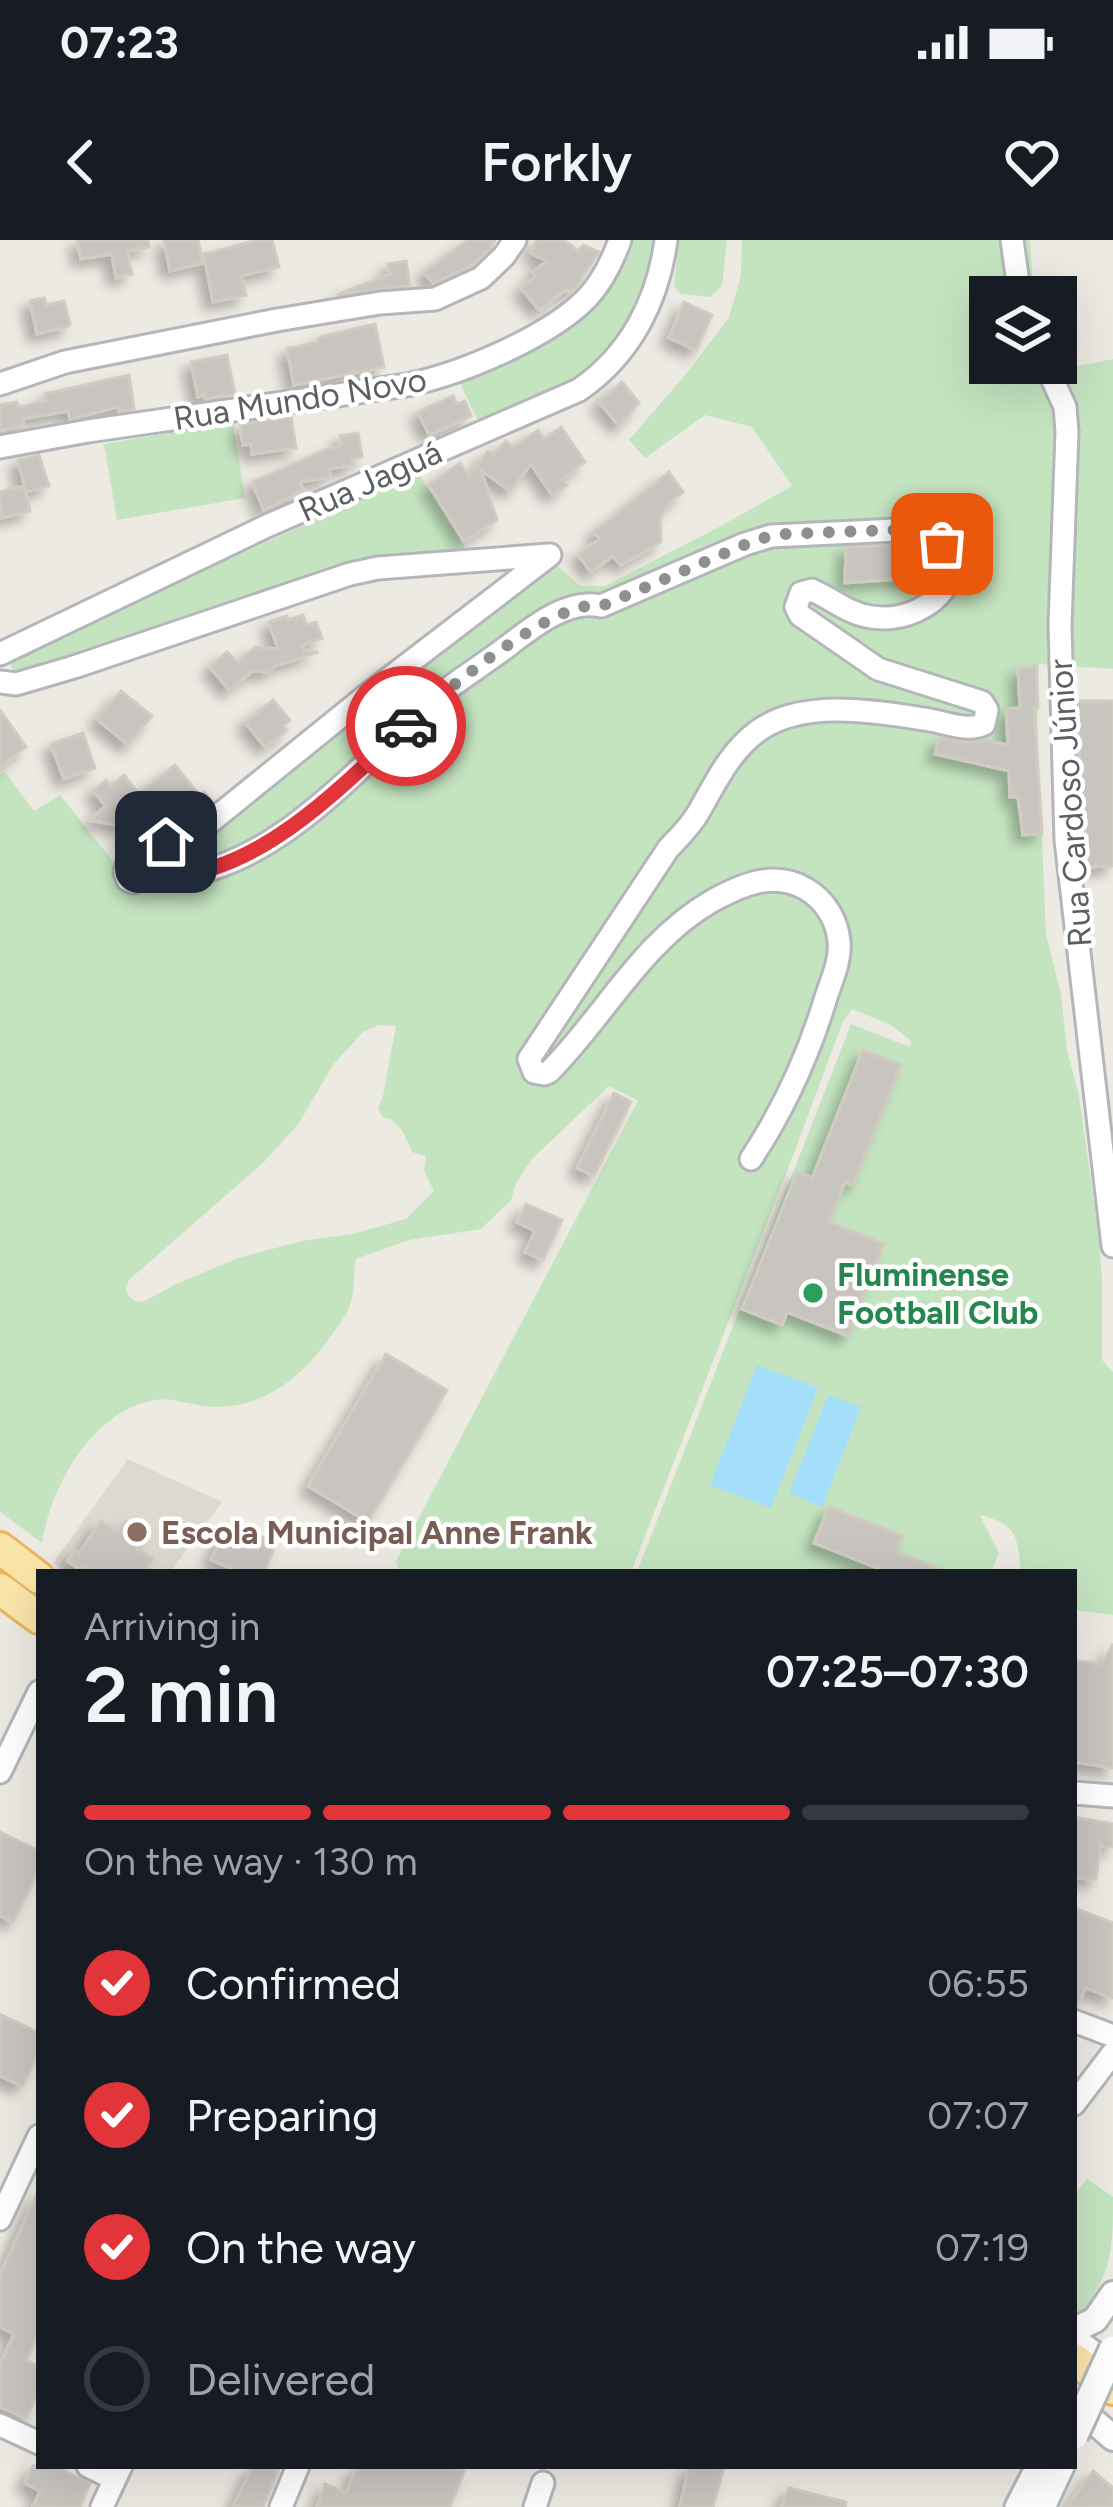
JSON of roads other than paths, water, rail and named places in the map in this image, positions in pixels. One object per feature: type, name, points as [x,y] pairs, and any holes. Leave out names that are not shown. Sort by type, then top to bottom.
[{"type":"main road","points":[[0,1549],[36,1576]]},
{"type":"main road","points":[[0,1588],[36,1616]]},
{"type":"main road","points":[[1077,2428],[1113,2350]]},
{"type":"main road","points":[[1077,2361],[1113,2389]]},
{"type":"main road","points":[[1077,2384],[1113,2410]]},
{"type":"main road","points":[[1041,2507],[1059,2469]]},
{"type":"street","points":[[0,384],[65,362],[278,320],[380,302],[435,299],[481,278],[515,240]]},
{"type":"street","name":"Rua Mundo Novo","points":[[0,447],[88,430],[407,386],[450,375],[576,308],[607,272],[620,240]]},
{"type":"street","name":"Rua Jaguá","points":[[0,654],[268,525],[579,391],[599,376],[635,334],[655,294],[666,240]]},
{"type":"street","points":[[1012,240],[1017,276]]},
{"type":"street","name":"Rua Cardoso Júnior","points":[[1055,384],[1065,407],[1060,625],[1066,840],[1113,1246]]},
{"type":"street","points":[[162,861],[176,876],[216,869],[282,832],[434,700],[554,615],[588,603],[602,606],[771,536],[927,532],[942,544],[950,560],[950,579],[935,601],[904,615],[875,617],[806,591],[798,597],[797,611],[878,669],[982,702],[987,720],[976,728],[898,715],[812,711],[781,718],[755,733],[714,781],[689,827],[668,849],[529,1059],[534,1072],[549,1072],[652,949],[708,903],[758,881],[782,880],[804,887],[829,910],[839,954],[815,1037],[751,1160]]},
{"type":"street","points":[[0,682],[16,684],[74,667],[350,574],[550,555],[162,861],[133,882],[128,880],[124,872],[130,852],[152,841],[184,842]]},
{"type":"street","points":[[0,1772],[36,1698]]},
{"type":"street","points":[[1077,1792],[1113,1796]]},
{"type":"street","points":[[1077,2022],[1113,2036]]},
{"type":"street","points":[[1077,2100],[1113,2053]]},
{"type":"street","points":[[0,2219],[36,2142]]},
{"type":"street","points":[[1077,2329],[1095,2320],[1113,2294]]},
{"type":"street","points":[[1077,2341],[1113,2369]]},
{"type":"street","points":[[1077,2407],[1113,2438]]},
{"type":"street","points":[[0,2425],[36,2442]]},
{"type":"street","points":[[281,2507],[297,2469]]},
{"type":"street","points":[[1016,2507],[1035,2469]]},
{"type":"street","points":[[103,2507],[118,2472]]},
{"type":"street","points":[[536,2507],[543,2482]]},
{"type":"water","points":[[757,1365],[818,1388],[771,1508],[710,1485]]},
{"type":"water","points":[[828,1395],[861,1407],[822,1507],[789,1493]]},
{"type":"place","name":"Fluminense Football Club","points":[[813,1293]]},
{"type":"place","name":"Escola Municipal Anne Frank","points":[[137,1532]]}]
